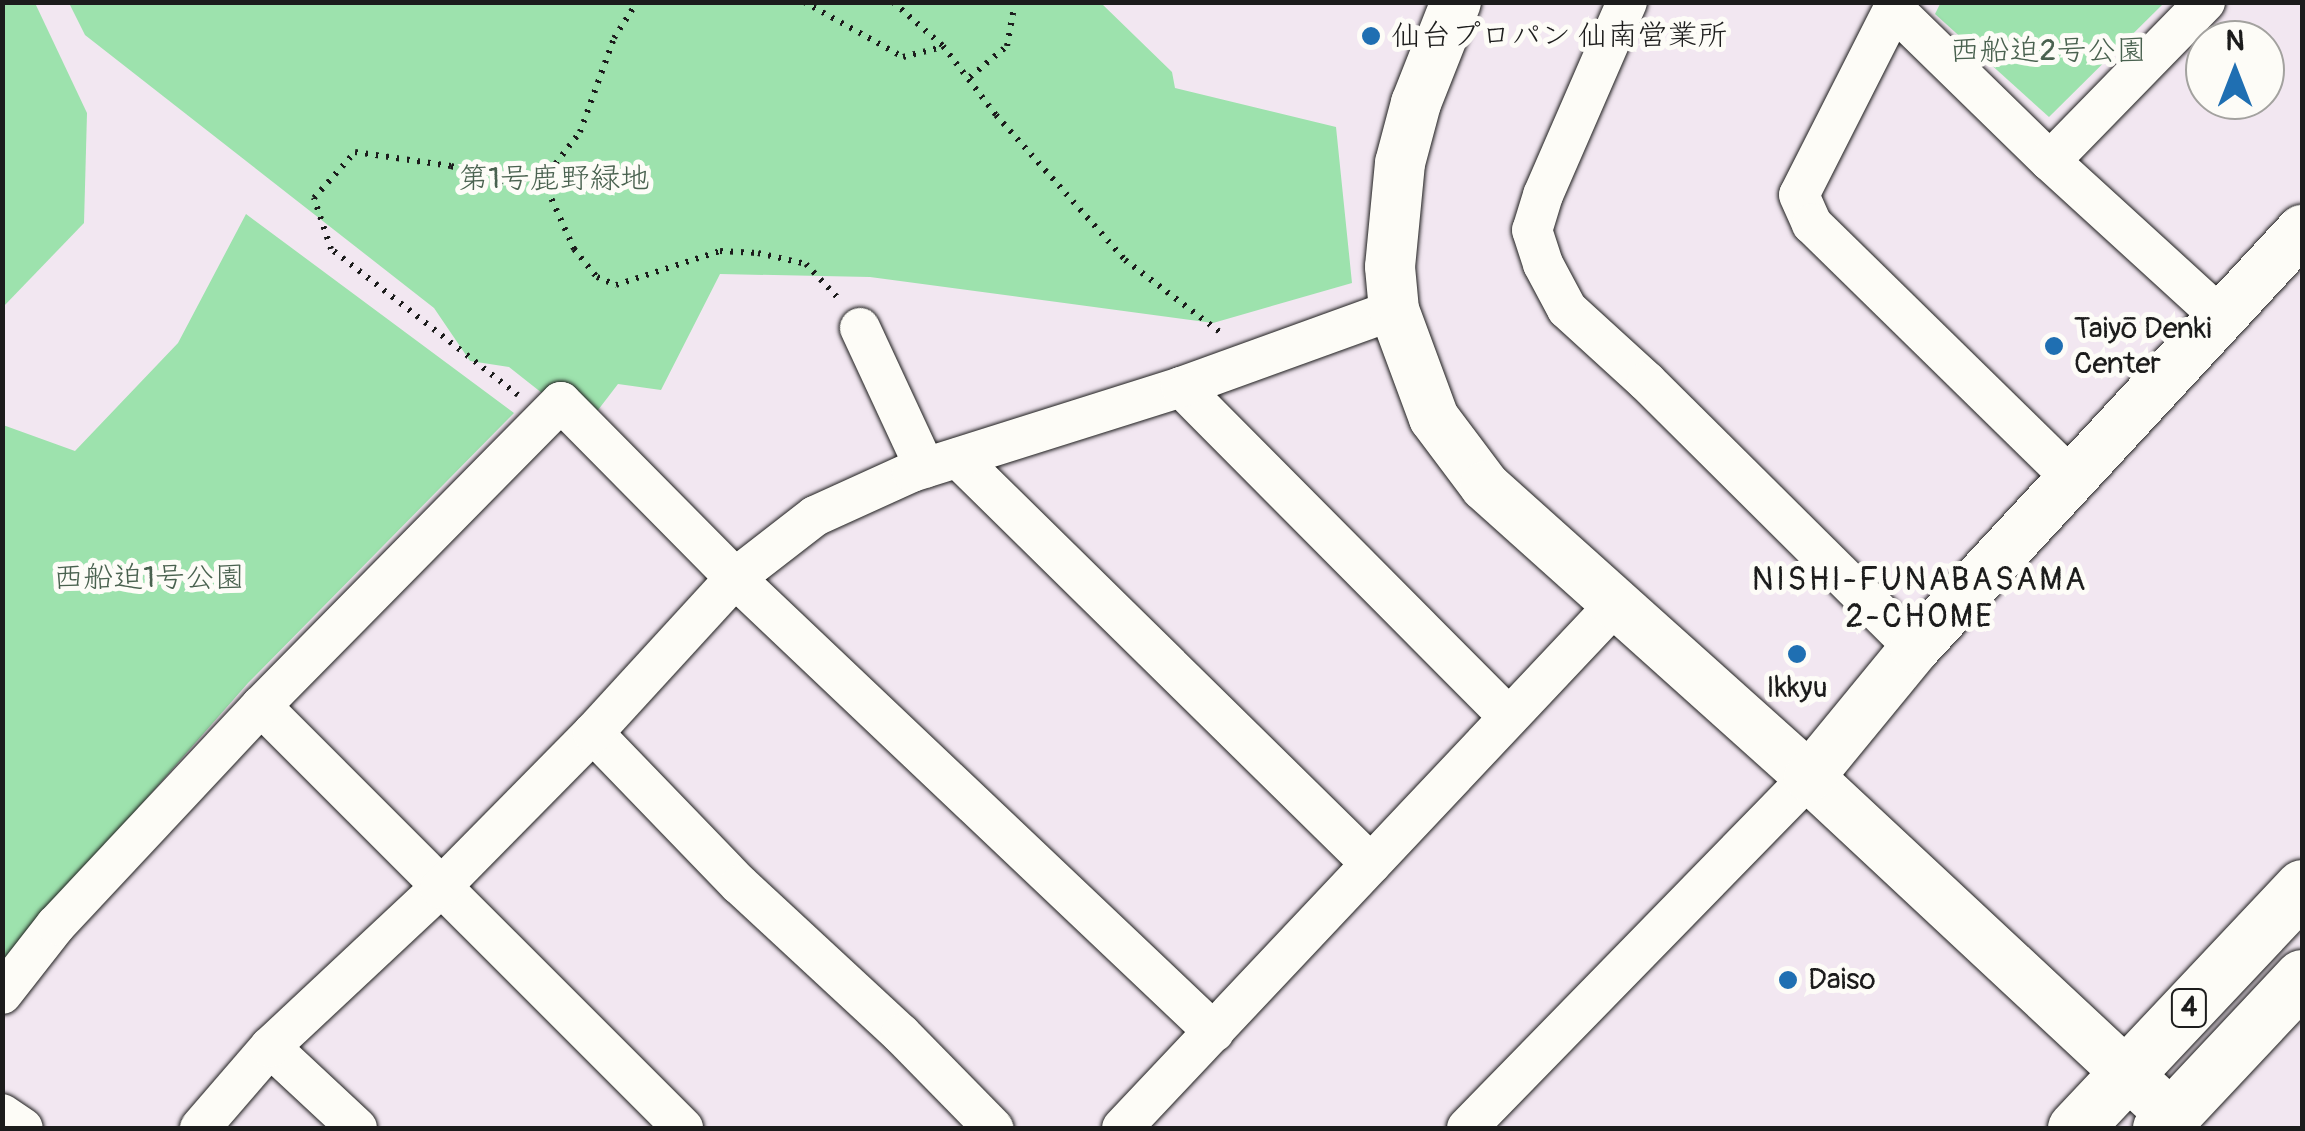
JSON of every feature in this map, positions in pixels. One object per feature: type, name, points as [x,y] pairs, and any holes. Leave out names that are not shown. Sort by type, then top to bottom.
[{"type":"highway","name":"4","points":[[2075,1128],[2302,887]]},
{"type":"highway","name":"4","points":[[2173,1124],[2302,977]]},
{"type":"street","points":[[1456,2],[1416,103],[1400,163],[1390,267],[1394,310],[1434,418],[1485,486],[1808,777],[2173,1124]]},
{"type":"street","points":[[1627,2],[1542,195],[1532,230],[1542,264],[1567,309],[1647,382],[1915,648]]},
{"type":"street","points":[[2050,161],[2205,2]]},
{"type":"street","points":[[2070,477],[1812,224],[1800,195],[1895,6],[2050,161],[2221,317]]},
{"type":"street","points":[[1467,1128],[1808,777],[1915,648],[2302,230]]},
{"type":"street","points":[[200,1128],[270,1047],[440,888],[593,733],[734,578],[815,516],[941,463],[1250,364],[1394,310]]},
{"type":"street","points":[[860,328],[941,463],[1372,864]]},
{"type":"street","points":[[1181,387],[1509,717]]},
{"type":"street","points":[[2,994],[56,926],[261,706],[562,402],[734,578],[1214,1032]]},
{"type":"street","points":[[1122,1128],[1616,604]]},
{"type":"street","points":[[261,706],[683,1128]]},
{"type":"street","points":[[593,733],[740,885],[900,1034],[993,1128]]},
{"type":"street","points":[[270,1047],[357,1128]]},
{"type":"street","points":[[2,1114],[24,1128]]},
{"type":"path","points":[[547,417],[331,249],[314,198],[355,152],[451,166],[512,184],[543,180],[580,132],[614,38],[637,2]]},
{"type":"path","points":[[804,2],[903,57],[942,46]]},
{"type":"path","points":[[892,2],[970,77],[996,115],[1125,260],[1212,324],[1250,364]]},
{"type":"path","points":[[970,77],[1006,46],[1014,2]]},
{"type":"path","points":[[543,180],[574,250],[597,277],[616,284],[720,251],[758,253],[806,264],[860,328]]},
{"type":"green space","points":[[3,2],[35,3],[87,113],[84,223],[3,307]]},
{"type":"green space","name":"西船迫2号公園","points":[[1941,2],[2164,3],[2049,117],[1935,14]]},
{"type":"green space","name":"第1号鹿野緑地","points":[[69,3],[1101,3],[1172,72],[1175,88],[1336,127],[1352,283],[1213,323],[870,277],[720,274],[661,390],[618,384],[585,427],[509,367],[470,361],[434,308],[85,35]]},
{"type":"green space","name":"西船迫1号公園","points":[[246,214],[514,413],[248,683],[3,962],[3,425],[75,451],[178,343]]},
{"type":"place","name":"仙台プロパン 仙南営業所","points":[[1371,36]]},
{"type":"place","name":"Taiyō Denki Center","points":[[2054,346]]},
{"type":"place","name":"Ikkyu","points":[[1797,654]]},
{"type":"place","name":"Daiso","points":[[1788,980]]},
{"type":"district","name":"NISHI-FUNABASAMA 2-CHOME","points":[[1920,600]]}]
